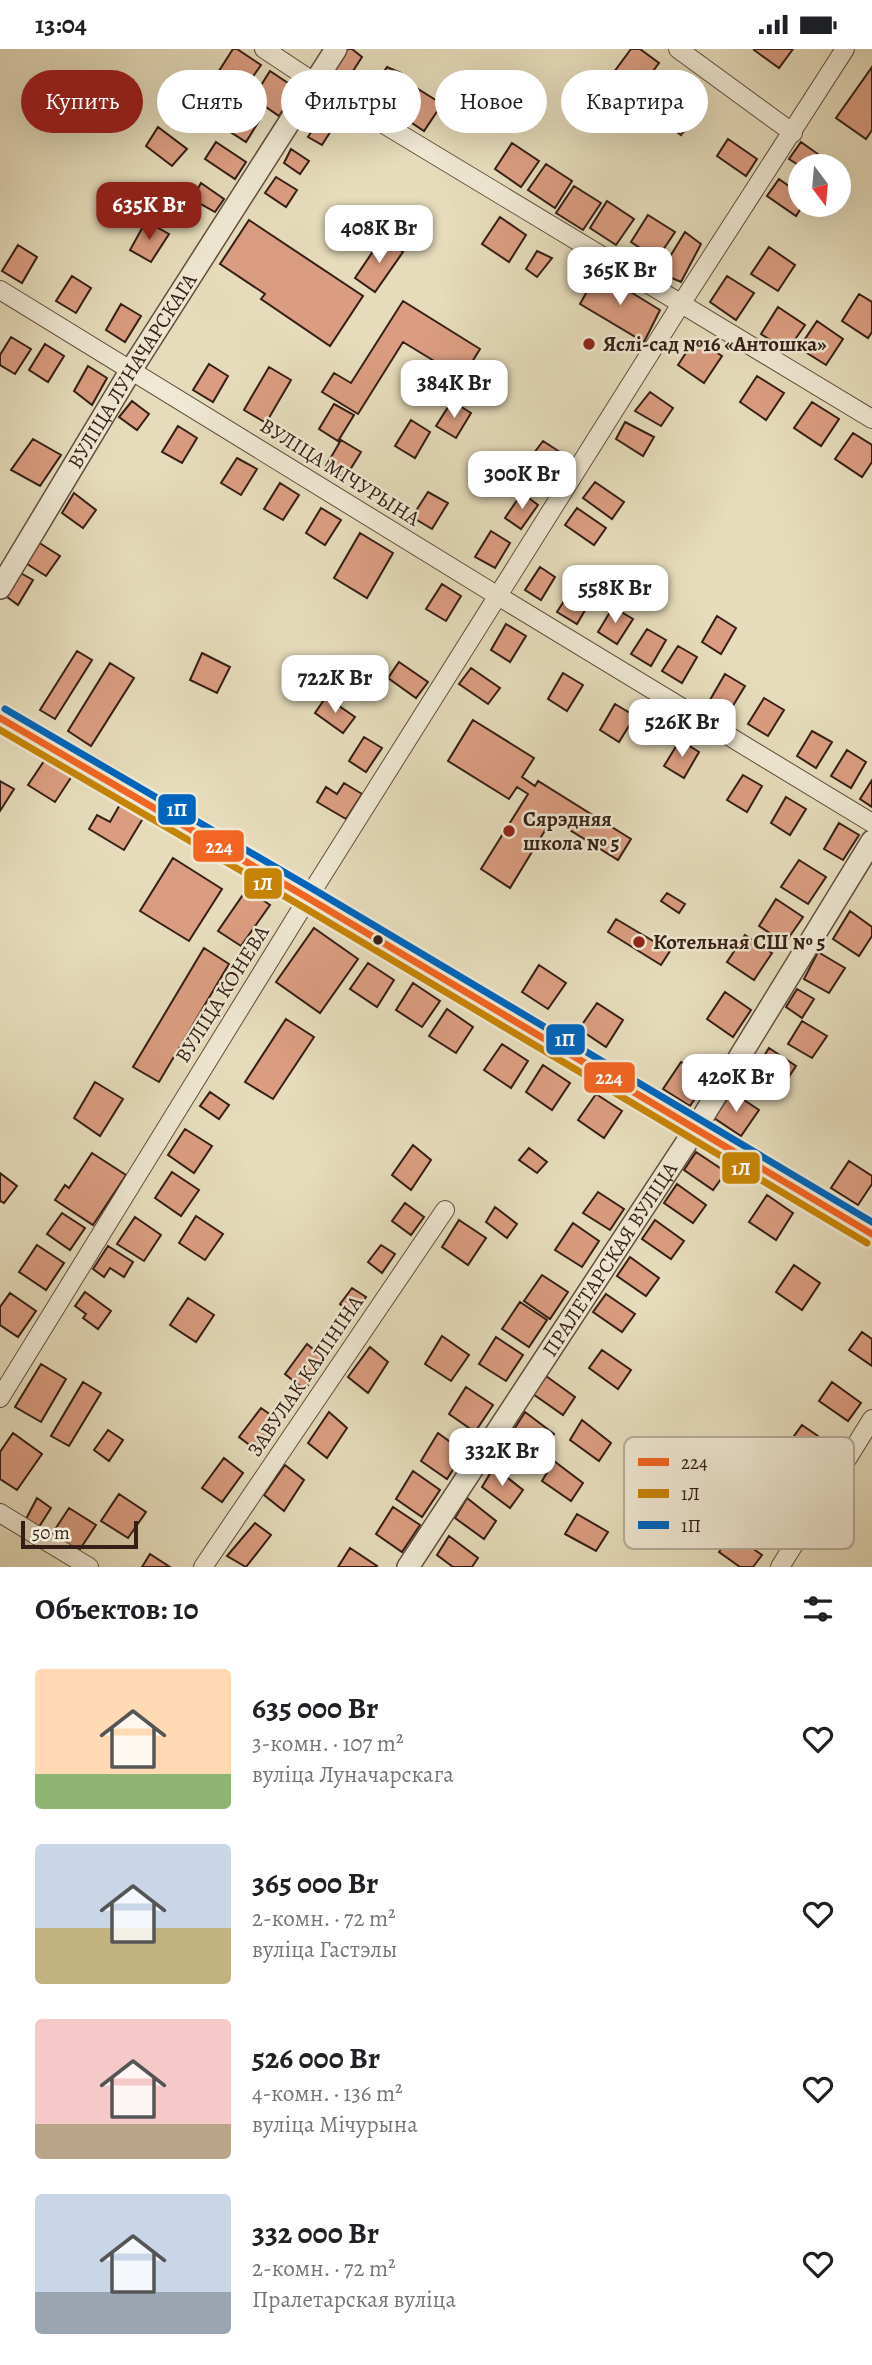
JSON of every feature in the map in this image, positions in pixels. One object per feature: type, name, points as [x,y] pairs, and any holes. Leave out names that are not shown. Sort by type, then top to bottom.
[{"type":"street","points":[[264,49],[296,70]]},
{"type":"street","name":"ВУЛІЦА ЛУНАЧАРСКАГА","points":[[322,70],[336,49]]},
{"type":"street","points":[[678,49],[793,133]]},
{"type":"street","name":"ВУЛІЦА КОНЕВА","points":[[0,1398],[308,898],[681,304],[845,49]]},
{"type":"street","name":"ВУЛІЦА ЛУНАЧАРСКАГА","points":[[0,588],[131,370],[282,133]]},
{"type":"street","points":[[398,133],[872,419]]},
{"type":"street","name":"ВУЛІЦА МІЧУРЫНА","points":[[0,290],[498,597],[872,823]]},
{"type":"street","points":[[0,718],[872,1234]]},
{"type":"street","name":"ПРАЛЕТАРСКАЯ ВУЛІЦА","points":[[408,1567],[696,1128],[872,841]]},
{"type":"street","name":"ЗАВУЛАК КАЛІНІНА","points":[[203,1567],[445,1210]]},
{"type":"street","points":[[854,1448],[872,1419]]},
{"type":"street","points":[[0,1513],[89,1567]]},
{"type":"street","points":[[780,1567],[791,1549]]},
{"type":"building","points":[[233,49],[261,65],[258,70],[220,70]]},
{"type":"building","points":[[347,49],[352,49],[362,57],[354,70],[333,70]]},
{"type":"building","points":[[631,49],[640,49],[659,63],[654,70],[615,70]]},
{"type":"building","points":[[755,49],[793,49],[779,68]]},
{"type":"building","points":[[872,67],[872,130],[866,139],[836,118]]},
{"type":"building","points":[[270,71],[281,78],[279,116],[267,108],[267,76]]},
{"type":"building","points":[[421,91],[435,100],[435,114],[424,131],[421,129]]},
{"type":"building","points":[[157,129],[157,133],[166,133],[187,149],[172,166],[146,146]]},
{"type":"building","points":[[232,133],[252,133],[246,142]]},
{"type":"building","points":[[311,133],[330,133],[322,145],[308,137]]},
{"type":"building","points":[[728,139],[757,159],[746,176],[717,156]]},
{"type":"building","points":[[216,142],[246,162],[235,179],[205,159]]},
{"type":"building","points":[[801,142],[818,154],[793,154]]},
{"type":"building","points":[[512,143],[539,161],[521,187],[495,169]]},
{"type":"building","points":[[291,149],[309,161],[300,174],[284,163]]},
{"type":"building","points":[[546,164],[572,181],[555,208],[528,190]]},
{"type":"building","points":[[276,177],[297,190],[286,207],[265,193]]},
{"type":"building","points":[[779,179],[788,185],[788,210],[767,196]]},
{"type":"building","points":[[201,183],[224,199],[215,212],[192,199]]},
{"type":"building","points":[[574,186],[601,203],[583,230],[556,213]]},
{"type":"building","points":[[607,201],[634,219],[616,245],[590,228]]},
{"type":"building","points":[[648,215],[675,232],[657,259],[631,242]]},
{"type":"building","points":[[500,217],[526,235],[509,262],[482,244]]},
{"type":"building","points":[[249,220],[363,296],[330,346],[261,299],[265,294],[220,264]]},
{"type":"building","points":[[146,221],[169,234],[151,262],[130,250]]},
{"type":"building","points":[[685,232],[701,244],[681,282],[660,273]]},
{"type":"building","points":[[382,238],[403,252],[375,292],[355,278]]},
{"type":"building","points":[[18,245],[37,257],[22,283],[2,271]]},
{"type":"building","points":[[769,247],[795,265],[778,291],[751,274]]},
{"type":"building","points":[[537,251],[552,258],[537,277],[526,269]]},
{"type":"building","points":[[598,272],[660,310],[644,342],[580,304]]},
{"type":"building","points":[[72,276],[91,288],[76,313],[56,301]]},
{"type":"building","points":[[727,276],[754,293],[736,320],[710,302]]},
{"type":"building","points":[[859,294],[872,302],[872,332],[868,338],[842,321]]},
{"type":"building","points":[[403,301],[480,349],[462,378],[403,342],[358,414],[322,392],[334,373],[351,383]]},
{"type":"building","points":[[121,304],[141,316],[125,342],[106,330]]},
{"type":"building","points":[[778,307],[805,325],[787,351],[761,334]]},
{"type":"building","points":[[817,321],[843,339],[826,365],[799,348]]},
{"type":"building","points":[[11,337],[31,349],[15,374],[0,365],[0,355]]},
{"type":"building","points":[[695,339],[722,356],[704,383],[678,365]]},
{"type":"building","points":[[45,344],[64,356],[48,382],[29,370]]},
{"type":"building","points":[[209,364],[228,376],[213,402],[193,390]]},
{"type":"building","points":[[88,366],[107,378],[92,405],[74,391]]},
{"type":"building","points":[[269,367],[291,380],[266,423],[244,410]]},
{"type":"building","points":[[757,376],[784,393],[766,420],[740,402]]},
{"type":"building","points":[[650,392],[673,408],[661,426],[635,411]]},
{"type":"building","points":[[132,401],[149,414],[137,430],[119,417]]},
{"type":"building","points":[[452,401],[471,413],[456,438],[436,426]]},
{"type":"building","points":[[812,402],[839,419],[821,446],[794,428]]},
{"type":"building","points":[[334,404],[354,415],[338,441],[319,429]]},
{"type":"building","points":[[411,420],[430,432],[415,458],[395,446]]},
{"type":"building","points":[[625,422],[654,437],[643,456],[616,439]]},
{"type":"building","points":[[178,426],[197,438],[182,463],[162,452]]},
{"type":"building","points":[[853,433],[872,445],[872,462],[862,477],[835,459]]},
{"type":"building","points":[[33,439],[61,455],[40,486],[11,470]]},
{"type":"building","points":[[341,440],[361,452],[345,478],[326,466]]},
{"type":"building","points":[[543,441],[572,460],[560,477],[531,457]]},
{"type":"building","points":[[237,458],[257,469],[241,495],[221,483]]},
{"type":"building","points":[[595,482],[624,502],[612,519],[583,498]]},
{"type":"building","points":[[280,483],[299,495],[283,520],[264,509]]},
{"type":"building","points":[[428,492],[448,503],[432,529],[412,517]]},
{"type":"building","points":[[74,493],[96,510],[83,528],[62,513]]},
{"type":"building","points":[[522,493],[538,505],[521,529],[505,518]]},
{"type":"building","points":[[321,508],[341,520],[325,545],[306,533]]},
{"type":"building","points":[[577,508],[606,528],[594,545],[565,525]]},
{"type":"building","points":[[491,531],[510,543],[495,568],[475,557]]},
{"type":"building","points":[[360,533],[393,553],[367,598],[334,578]]},
{"type":"building","points":[[38,542],[60,556],[46,576],[24,562]]},
{"type":"building","points":[[540,567],[555,577],[541,600],[525,590]]},
{"type":"building","points":[[17,571],[33,580],[18,605],[3,594]]},
{"type":"building","points":[[442,584],[461,596],[446,621],[426,609]]},
{"type":"building","points":[[573,587],[592,598],[577,624],[557,612]]},
{"type":"building","points":[[613,607],[633,619],[617,644],[598,632]]},
{"type":"building","points":[[717,616],[736,628],[721,654],[702,642]]},
{"type":"building","points":[[506,624],[526,636],[510,662],[491,650]]},
{"type":"building","points":[[647,629],[666,640],[651,666],[631,654]]},
{"type":"building","points":[[678,646],[697,657],[682,683],[662,671]]},
{"type":"building","points":[[77,651],[92,660],[55,719],[40,710]]},
{"type":"building","points":[[202,653],[230,667],[217,693],[190,680]]},
{"type":"building","points":[[399,662],[428,682],[416,698],[388,678]]},
{"type":"building","points":[[110,663],[134,678],[91,746],[68,731]]},
{"type":"building","points":[[471,668],[500,688],[488,704],[459,684]]},
{"type":"building","points":[[563,673],[583,685],[567,711],[548,699]]},
{"type":"building","points":[[725,674],[745,686],[729,712],[710,700]]},
{"type":"building","points":[[326,697],[355,717],[343,733],[315,713]]},
{"type":"building","points":[[764,698],[784,710],[768,736],[748,724]]},
{"type":"building","points":[[615,704],[635,716],[619,742],[600,730]]},
{"type":"building","points":[[473,720],[534,758],[522,777],[535,786],[538,781],[631,839],[618,860],[552,819],[510,888],[481,869],[528,794],[517,787],[509,799],[448,761]]},
{"type":"building","points":[[812,731],[832,742],[816,768],[797,756]]},
{"type":"building","points":[[364,737],[382,748],[366,772],[349,761]]},
{"type":"building","points":[[680,740],[699,752],[684,778],[664,766]]},
{"type":"building","points":[[847,750],[866,762],[851,788],[831,776]]},
{"type":"building","points":[[46,758],[72,776],[55,802],[28,785]]},
{"type":"building","points":[[743,775],[762,786],[747,812],[727,800]]},
{"type":"building","points":[[872,780],[872,807],[860,799]]},
{"type":"building","points":[[0,781],[14,789],[0,811]]},
{"type":"building","points":[[344,783],[362,794],[346,819],[317,802],[326,787],[337,794]]},
{"type":"building","points":[[786,797],[806,809],[790,835],[771,823]]},
{"type":"building","points":[[122,801],[145,815],[124,850],[89,829],[97,815],[110,822]]},
{"type":"building","points":[[839,823],[859,835],[843,860],[824,849]]},
{"type":"building","points":[[173,858],[222,889],[189,941],[140,911]]},
{"type":"building","points":[[799,860],[826,877],[808,904],[781,887]]},
{"type":"building","points":[[247,889],[270,905],[241,946],[218,931]]},
{"type":"building","points":[[667,893],[685,904],[679,913],[661,901]]},
{"type":"building","points":[[776,899],[803,917],[785,943],[759,926]]},
{"type":"building","points":[[850,911],[872,927],[872,936],[859,956],[833,939]]},
{"type":"building","name":"Котельная СШ № 5","points":[[616,919],[670,951],[661,965],[608,932]]},
{"type":"building","points":[[314,928],[358,959],[320,1013],[276,982]]},
{"type":"building","points":[[745,935],[772,953],[754,980],[727,962]]},
{"type":"building","points":[[204,948],[229,964],[159,1082],[133,1067]]},
{"type":"building","points":[[818,952],[845,968],[829,993],[804,979]]},
{"type":"building","points":[[368,963],[394,980],[377,1007],[350,989]]},
{"type":"building","points":[[539,965],[566,983],[548,1009],[522,992]]},
{"type":"building","points":[[413,983],[440,1001],[422,1027],[396,1010]]},
{"type":"building","points":[[797,989],[814,999],[802,1018],[786,1007]]},
{"type":"building","points":[[725,992],[751,1010],[733,1037],[707,1019]]},
{"type":"building","points":[[597,1003],[623,1020],[606,1047],[579,1029]]},
{"type":"building","points":[[447,1009],[473,1027],[456,1053],[429,1036]]},
{"type":"building","points":[[286,1019],[314,1037],[273,1099],[245,1082]]},
{"type":"building","points":[[802,1021],[827,1036],[812,1058],[788,1044]]},
{"type":"building","points":[[502,1044],[528,1061],[511,1088],[484,1070]]},
{"type":"building","points":[[769,1048],[796,1066],[778,1093],[752,1075]]},
{"type":"building","points":[[681,1062],[708,1079],[690,1106],[663,1089]]},
{"type":"building","points":[[543,1065],[570,1083],[552,1110],[526,1092]]},
{"type":"building","points":[[95,1082],[123,1099],[100,1136],[74,1118]]},
{"type":"building","points":[[210,1092],[229,1105],[219,1119],[200,1106]]},
{"type":"building","points":[[732,1092],[759,1110],[741,1136],[714,1118]]},
{"type":"building","points":[[596,1094],[622,1111],[604,1138],[578,1120]]},
{"type":"building","points":[[185,1129],[212,1146],[194,1173],[168,1155]]},
{"type":"building","points":[[413,1145],[431,1160],[411,1190],[392,1175]]},
{"type":"building","points":[[529,1148],[547,1162],[537,1173],[519,1160]]},
{"type":"building","points":[[696,1152],[726,1172],[713,1190],[684,1170]]},
{"type":"building","points":[[92,1153],[126,1175],[93,1225],[55,1200],[65,1185],[69,1188]]},
{"type":"building","points":[[849,1161],[872,1176],[872,1184],[858,1205],[831,1188]]},
{"type":"building","points":[[172,1172],[199,1190],[181,1216],[155,1198]]},
{"type":"building","points":[[0,1173],[17,1186],[4,1203],[0,1201]]},
{"type":"building","points":[[677,1184],[706,1205],[693,1223],[664,1203]]},
{"type":"building","points":[[598,1192],[624,1209],[610,1230],[583,1213]]},
{"type":"building","points":[[767,1195],[793,1213],[776,1240],[749,1222]]},
{"type":"building","points":[[405,1203],[424,1217],[411,1235],[392,1221]]},
{"type":"building","points":[[495,1207],[517,1224],[507,1238],[486,1222]]},
{"type":"building","points":[[62,1213],[85,1228],[70,1250],[47,1234]]},
{"type":"building","points":[[196,1216],[223,1234],[205,1260],[179,1243]]},
{"type":"building","points":[[135,1217],[161,1235],[144,1261],[117,1244]]},
{"type":"building","points":[[459,1220],[486,1238],[468,1265],[442,1247]]},
{"type":"building","points":[[655,1220],[684,1241],[671,1259],[642,1239]]},
{"type":"building","points":[[573,1223],[599,1241],[582,1267],[555,1250]]},
{"type":"building","points":[[37,1245],[64,1263],[46,1290],[19,1272]]},
{"type":"building","points":[[381,1245],[395,1254],[382,1273],[368,1262]]},
{"type":"building","points":[[108,1246],[133,1262],[124,1277],[110,1268],[104,1277],[93,1269]]},
{"type":"building","points":[[630,1257],[659,1278],[646,1296],[617,1276]]},
{"type":"building","points":[[794,1265],[820,1283],[802,1310],[776,1292]]},
{"type":"building","points":[[542,1275],[568,1292],[550,1319],[524,1301]]},
{"type":"building","points":[[352,1288],[366,1297],[353,1315],[340,1304]]},
{"type":"building","points":[[85,1292],[111,1311],[98,1329],[83,1318],[86,1314],[75,1306]]},
{"type":"building","points":[[10,1293],[36,1311],[18,1337],[0,1325],[0,1307]]},
{"type":"building","points":[[606,1294],[635,1314],[622,1332],[593,1312]]},
{"type":"building","points":[[188,1298],[214,1315],[196,1342],[170,1325]]},
{"type":"building","points":[[520,1302],[547,1320],[529,1347],[502,1329]]},
{"type":"building","points":[[862,1332],[872,1339],[872,1366],[849,1350]]},
{"type":"building","points":[[442,1336],[469,1355],[451,1381],[425,1364]]},
{"type":"building","points":[[496,1337],[523,1355],[506,1381],[479,1364]]},
{"type":"building","points":[[307,1344],[325,1359],[305,1390],[285,1374]]},
{"type":"building","points":[[370,1347],[388,1362],[368,1393],[348,1377]]},
{"type":"building","points":[[602,1350],[631,1370],[618,1389],[589,1368]]},
{"type":"building","points":[[41,1364],[66,1379],[41,1422],[15,1407]]},
{"type":"building","points":[[546,1376],[575,1397],[563,1415],[533,1394]]},
{"type":"building","points":[[83,1382],[101,1393],[69,1446],[51,1436]]},
{"type":"building","points":[[832,1382],[861,1403],[848,1421],[819,1401]]},
{"type":"building","points":[[466,1387],[493,1405],[475,1432],[449,1414]]},
{"type":"building","points":[[261,1408],[281,1422],[259,1452],[239,1437]]},
{"type":"building","points":[[329,1412],[347,1428],[327,1458],[308,1443]]},
{"type":"building","points":[[525,1412],[554,1434],[542,1452],[513,1431]]},
{"type":"building","points":[[582,1420],[611,1443],[599,1461],[570,1440]]},
{"type":"building","points":[[802,1425],[819,1437],[793,1437]]},
{"type":"building","points":[[108,1430],[123,1440],[109,1461],[94,1450]]},
{"type":"building","points":[[13,1433],[42,1454],[17,1490],[0,1479],[0,1452]]},
{"type":"building","points":[[438,1433],[464,1452],[447,1479],[421,1461]]},
{"type":"building","points":[[224,1458],[243,1473],[222,1502],[202,1488]]},
{"type":"building","points":[[554,1461],[583,1483],[571,1501],[542,1481]]},
{"type":"building","points":[[285,1465],[304,1480],[284,1511],[264,1495]]},
{"type":"building","points":[[494,1467],[523,1490],[510,1508],[482,1487]]},
{"type":"building","points":[[413,1471],[440,1490],[422,1517],[396,1499]]},
{"type":"building","points":[[119,1494],[146,1512],[128,1538],[101,1521]]},
{"type":"building","points":[[37,1498],[51,1508],[39,1527],[26,1519]]},
{"type":"building","points":[[467,1498],[496,1521],[484,1539],[455,1518]]},
{"type":"building","points":[[393,1507],[420,1525],[402,1552],[376,1534]]},
{"type":"building","points":[[69,1508],[96,1525],[78,1552],[52,1534]]},
{"type":"building","points":[[577,1514],[608,1532],[596,1551],[565,1534]]},
{"type":"building","points":[[255,1523],[271,1535],[246,1567],[227,1556]]},
{"type":"building","points":[[449,1536],[478,1558],[472,1567],[453,1567],[437,1555]]},
{"type":"building","points":[[350,1548],[377,1566],[338,1567]]},
{"type":"building","points":[[721,1549],[753,1549],[762,1555],[753,1567],[740,1567],[719,1552]]},
{"type":"building","points":[[150,1554],[170,1567],[142,1567]]},
{"type":"transit line","name":"1П","points":[[5,709],[872,1222]]},
{"type":"transit line","name":"224","points":[[0,718],[872,1234]]},
{"type":"transit line","name":"1Л","points":[[0,730],[867,1243]]},
{"type":"place","name":"Яслі-сад №16 «Антошка»","points":[[589,344]]},
{"type":"place","name":"Сярэдняя школа № 5","points":[[509,831]]},
{"type":"place","name":"Котельная СШ № 5","points":[[639,942]]}]
